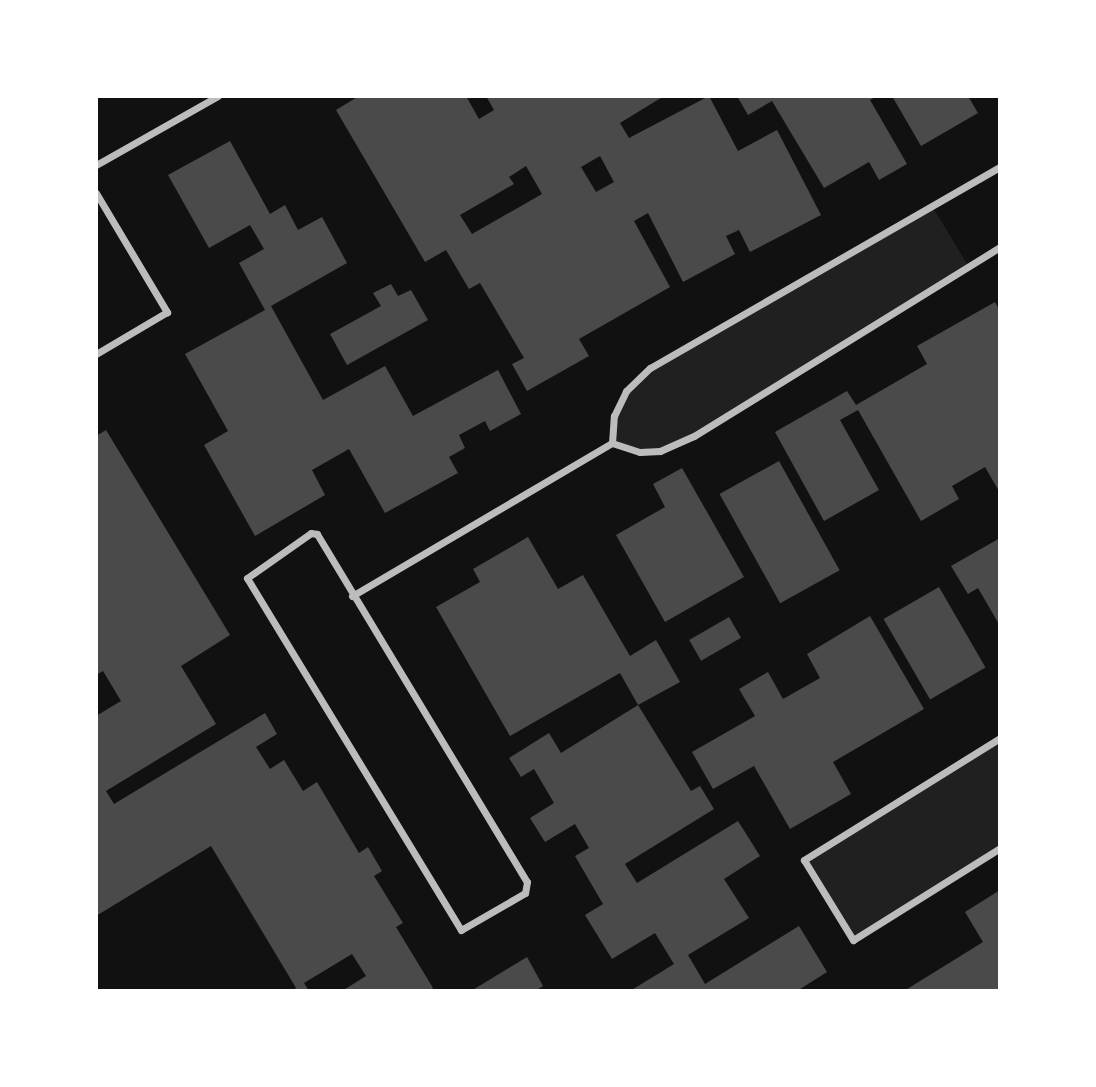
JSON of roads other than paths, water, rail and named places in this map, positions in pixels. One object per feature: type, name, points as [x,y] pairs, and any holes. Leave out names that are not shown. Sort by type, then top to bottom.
[{"type":"street","points":[[96,165],[218,96]]},
{"type":"street","points":[[612,443],[614,416],[626,391],[650,368],[1000,167]]},
{"type":"street","points":[[96,193],[167,312],[96,354]]},
{"type":"street","points":[[352,596],[612,443],[640,452],[660,451],[694,436],[1000,247]]},
{"type":"street","points":[[314,533],[352,596],[527,882],[525,893],[461,930],[247,575],[314,533]]},
{"type":"street","points":[[1000,738],[804,860],[853,940],[1000,848]]}]
